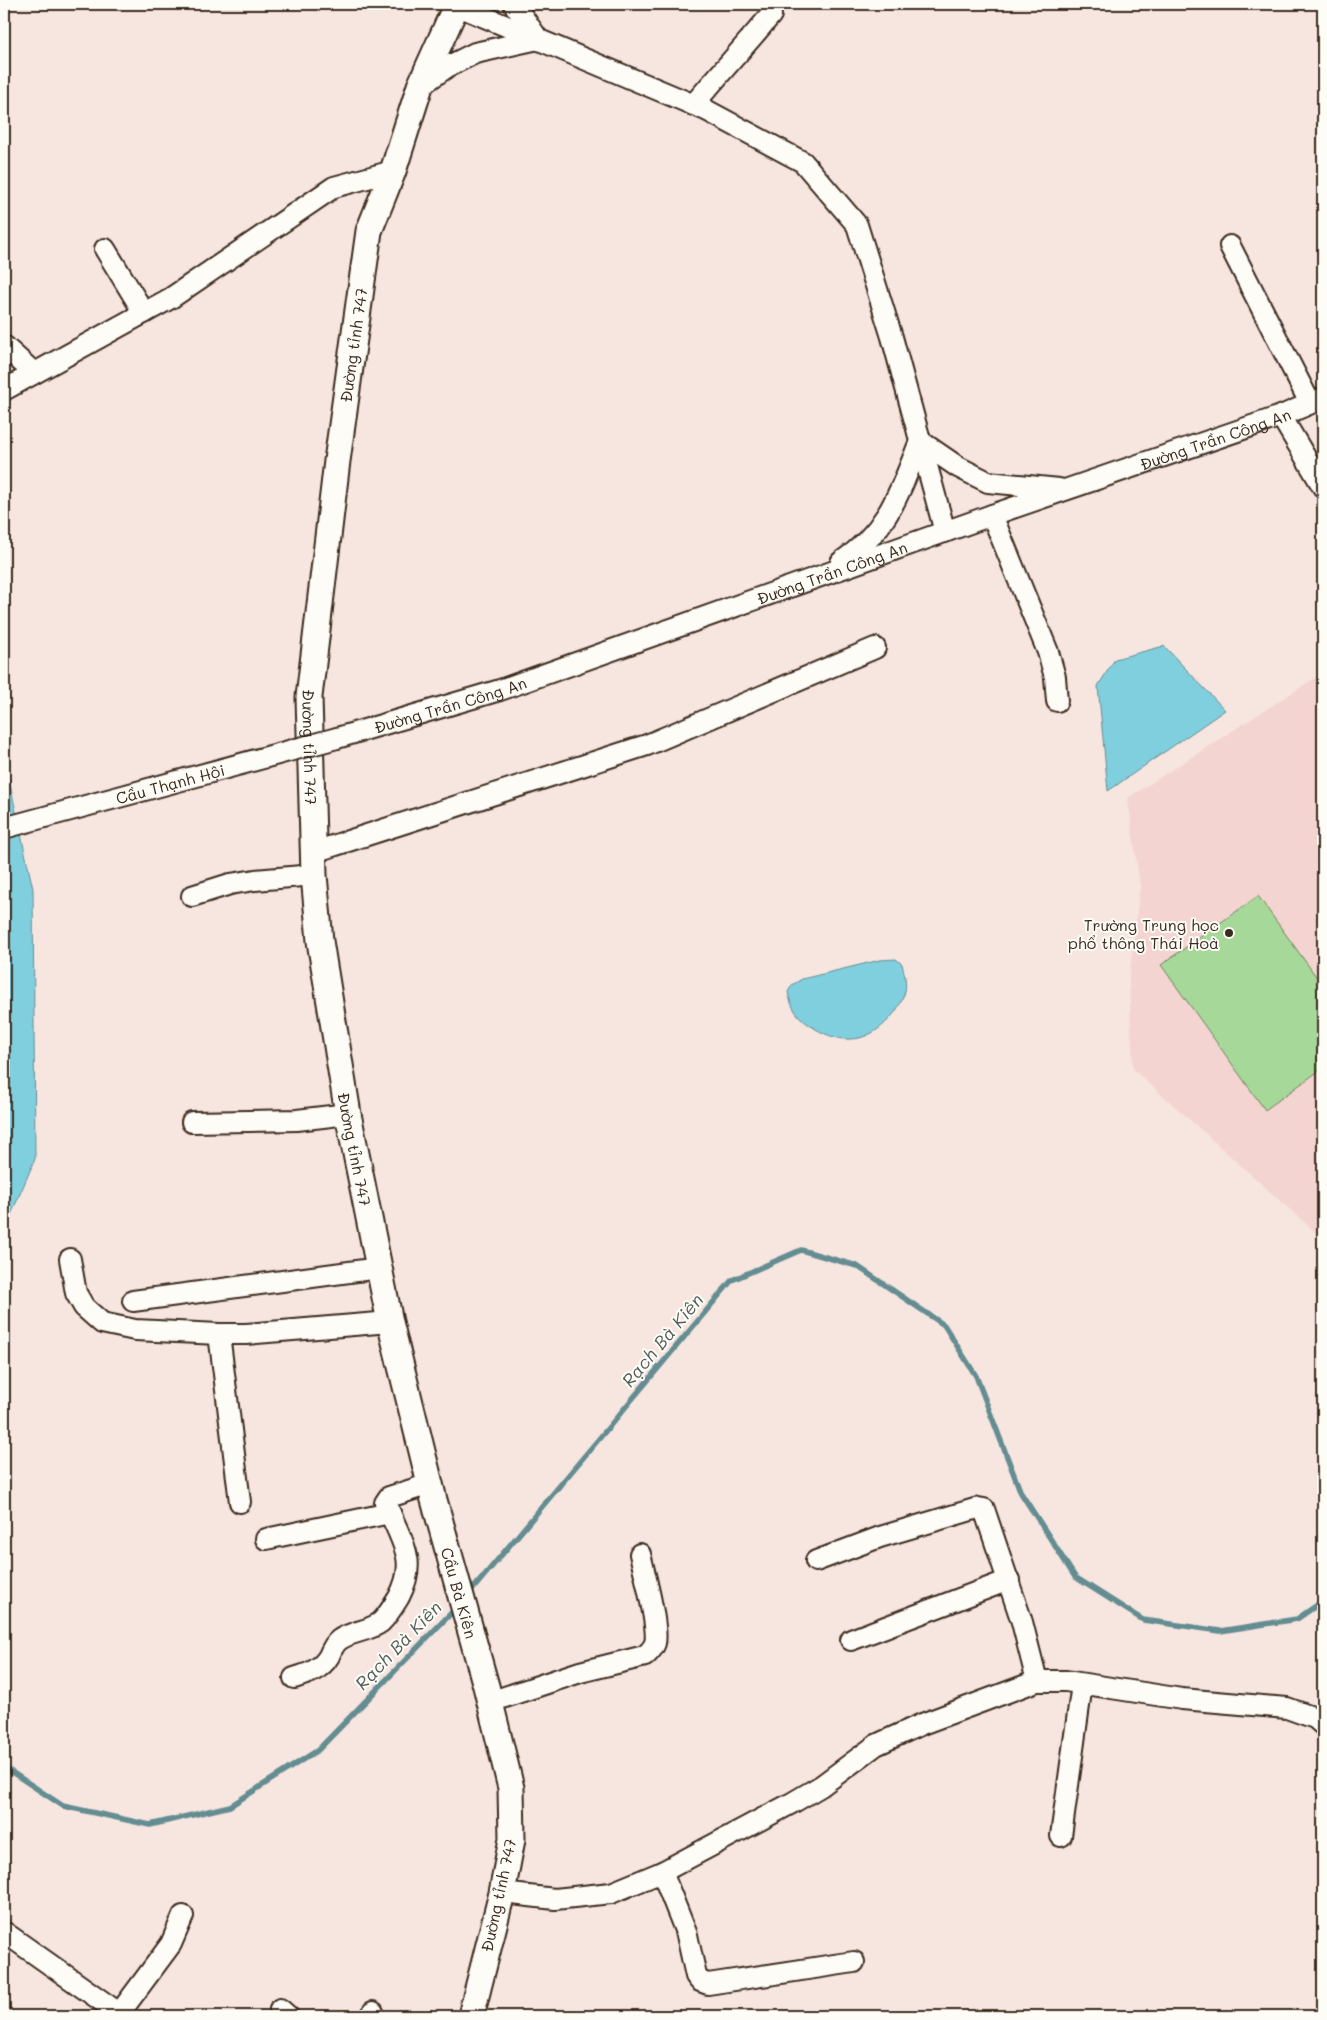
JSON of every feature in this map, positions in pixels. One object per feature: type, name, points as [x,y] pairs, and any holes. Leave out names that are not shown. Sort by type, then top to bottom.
[{"type":"main road","name":"Đường tỉnh 747","points":[[432,1492],[390,1322],[379,1268],[348,1114],[320,940],[314,864],[309,697],[338,451],[369,231],[393,171],[420,86],[456,4]]},
{"type":"main road","name":"Cầu Bà Kiên","points":[[432,1492],[488,1694]]},
{"type":"main road","name":"Đường tỉnh 747","points":[[471,2016],[502,1892],[512,1839],[511,1788],[488,1694]]},
{"type":"street","points":[[456,4],[693,105],[803,162],[857,226],[892,337],[945,532]]},
{"type":"street","points":[[514,4],[538,38]]},
{"type":"street","points":[[693,105],[771,15]]},
{"type":"street","points":[[420,86],[447,67],[475,54],[538,38]]},
{"type":"street","points":[[4,390],[171,298],[334,187],[393,171]]},
{"type":"street","points":[[1230,246],[1317,401]]},
{"type":"street","points":[[105,249],[144,313]]},
{"type":"street","points":[[4,346],[34,373]]},
{"type":"street","name":"Đường Trần Công An","points":[[338,738],[500,690],[945,532],[1281,416],[1317,401]]},
{"type":"street","points":[[1281,416],[1323,487]]},
{"type":"street","points":[[920,441],[958,467],[988,482],[1066,490]]},
{"type":"street","points":[[820,577],[858,551],[880,528],[901,489],[920,441]]},
{"type":"street","points":[[992,516],[1048,652],[1055,677],[1057,701]]},
{"type":"street","points":[[192,896],[230,884],[255,880],[314,864],[647,745],[875,648]]},
{"type":"street","name":"Cầu Thạnh Hội","points":[[4,828],[338,738]]},
{"type":"street","points":[[192,1122],[297,1120],[348,1114]]},
{"type":"street","points":[[70,1259],[76,1293],[84,1307],[102,1324],[135,1330],[219,1334],[390,1322]]},
{"type":"street","points":[[133,1301],[379,1268]]},
{"type":"street","points":[[219,1334],[240,1502]]},
{"type":"street","points":[[294,1678],[318,1668],[326,1660],[336,1642],[346,1636],[365,1631],[381,1622],[394,1605],[407,1582],[409,1568],[406,1549],[386,1502],[389,1497],[432,1492]]},
{"type":"street","points":[[816,1561],[880,1537],[978,1508],[984,1509],[988,1515],[1022,1622],[1037,1681]]},
{"type":"street","points":[[266,1539],[375,1518],[390,1513]]},
{"type":"street","points":[[488,1694],[645,1656],[653,1648],[655,1641],[640,1554]]},
{"type":"street","points":[[850,1640],[1009,1580]]},
{"type":"street","points":[[502,1892],[555,1899],[611,1893],[662,1872],[792,1803],[821,1786],[876,1745],[922,1724],[1037,1681],[1066,1681],[1182,1699],[1287,1708],[1315,1718],[1323,1726]]},
{"type":"street","points":[[1061,1836],[1082,1684]]},
{"type":"street","points":[[662,1872],[687,1935],[696,1976],[700,1981],[708,1984],[854,1962]]},
{"type":"street","points":[[4,1932],[121,2015],[170,1944],[183,1916]]},
{"type":"shaded area","name":"Trường Trung học phổ thông Thái Hoà","points":[[1323,673],[1323,1239],[1133,1069],[1129,980],[1140,887],[1128,798]]},
{"type":"green space","points":[[1258,896],[1323,986],[1323,1068],[1265,1110],[1161,965]]},
{"type":"water","points":[[1164,646],[1225,710],[1108,791],[1098,686],[1115,659]]},
{"type":"water","points":[[4,757],[33,889],[35,1159],[4,1231]]},
{"type":"water","points":[[896,959],[902,964],[905,991],[898,1008],[892,1016],[869,1035],[846,1039],[825,1034],[802,1020],[791,1003],[788,992],[792,985],[802,979],[880,960]]},
{"type":"waterway","name":"Rạch Bà Kiên","points":[[468,1595],[732,1280],[801,1250],[857,1266],[944,1325],[976,1376],[1021,1493],[1075,1577],[1143,1620],[1220,1631],[1297,1619],[1323,1601]]},
{"type":"waterway","name":"Rạch Bà Kiên","points":[[4,1767],[63,1806],[150,1825],[230,1806],[318,1750],[457,1607]]},
{"type":"place","name":"Trường Trung học phổ thông Thái Hoà","points":[[1229,933]]}]
